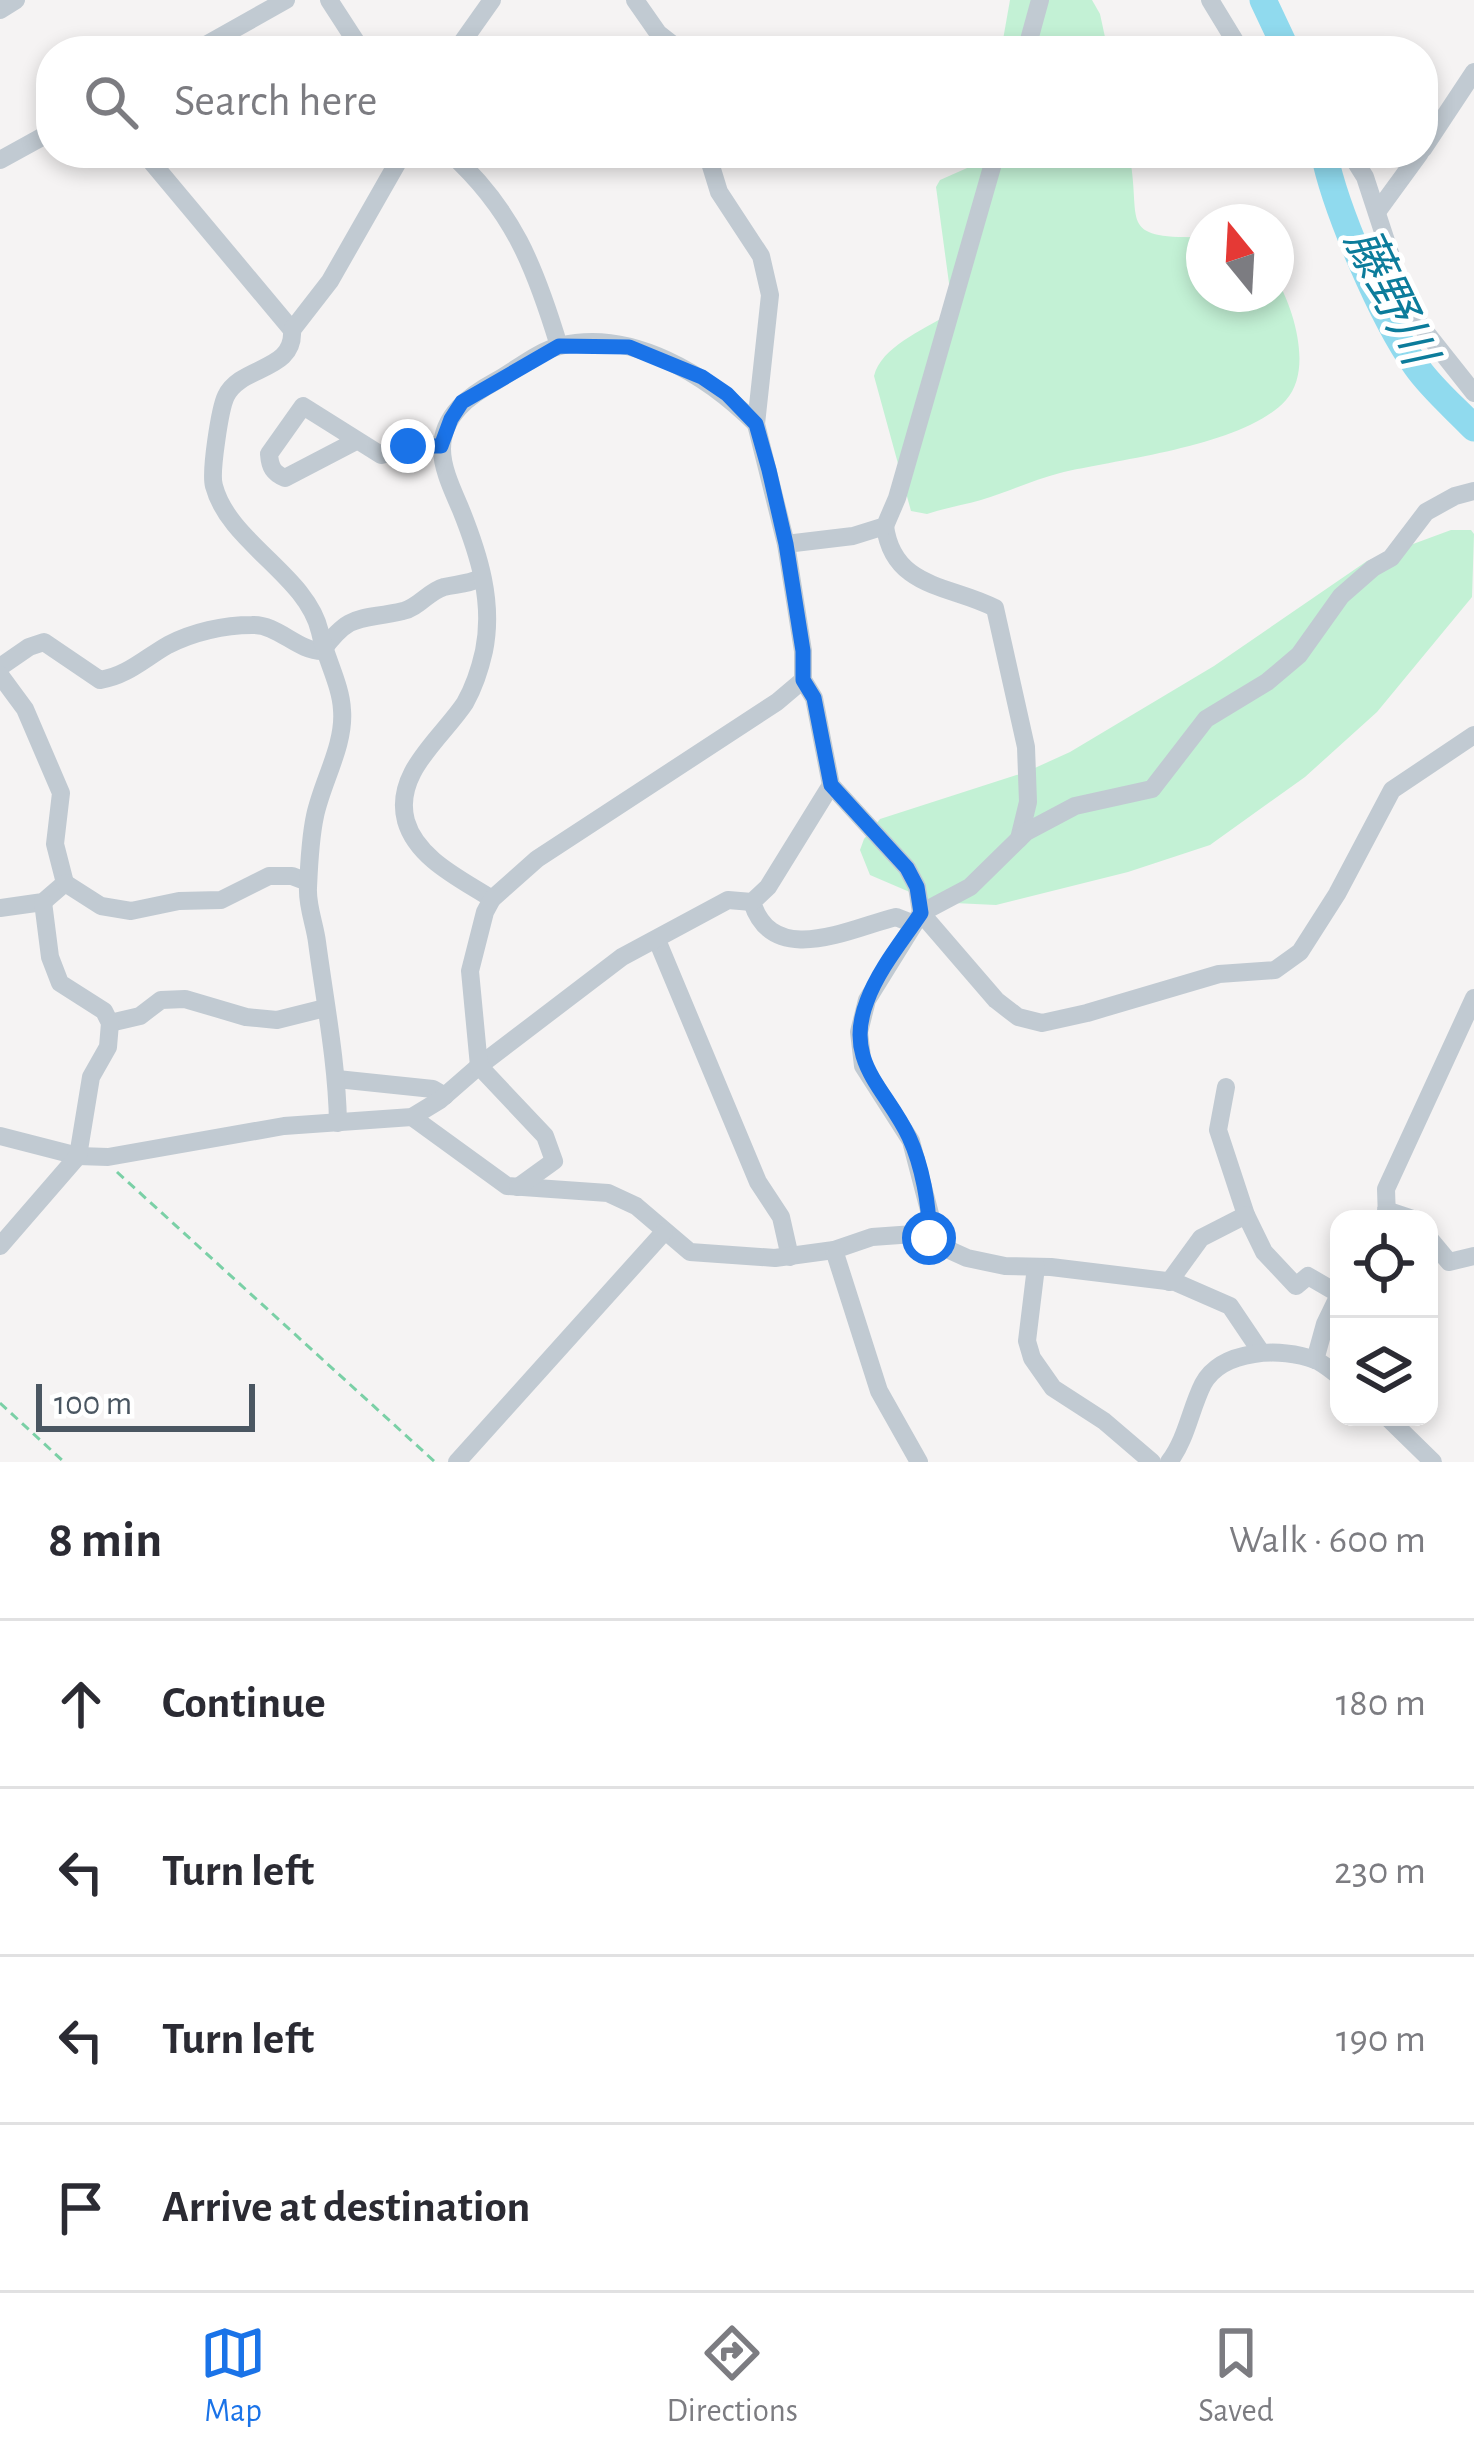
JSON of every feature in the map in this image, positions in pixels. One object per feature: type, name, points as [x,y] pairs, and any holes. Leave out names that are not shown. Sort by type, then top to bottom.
[{"type":"street","points":[[0,10],[16,0]]},
{"type":"street","points":[[222,36],[286,0]]},
{"type":"street","points":[[329,0],[352,36]]},
{"type":"street","points":[[467,36],[492,0]]},
{"type":"street","points":[[635,0],[662,36]]},
{"type":"street","points":[[1030,36],[1040,0]]},
{"type":"street","points":[[1210,0],[1232,36]]},
{"type":"street","points":[[1438,126],[1474,71]]},
{"type":"street","points":[[0,160],[36,140]]},
{"type":"street","points":[[157,168],[292,329],[293,342],[285,355],[238,383],[226,396],[214,486],[259,553],[306,598],[342,709],[340,732],[315,817],[308,882],[337,1079],[338,1123]]},
{"type":"street","points":[[292,329],[330,281],[394,168]]},
{"type":"street","points":[[468,168],[510,220],[536,268],[559,346]]},
{"type":"street","points":[[711,168],[719,192],[761,256],[770,295],[756,424],[786,544],[803,680],[814,698],[831,785],[907,868],[917,887],[918,918],[995,1000],[1018,1017],[1042,1023],[1219,974],[1275,970],[1300,952],[1337,894],[1391,790],[1474,735]]},
{"type":"street","points":[[992,168],[885,526],[887,545],[901,564],[927,583],[994,608],[1026,747],[1028,802],[1019,838]]},
{"type":"street","points":[[1360,168],[1409,311],[1474,393]]},
{"type":"street","points":[[1377,212],[1409,168]]},
{"type":"street","points":[[492,898],[422,851],[406,820],[403,800],[419,759],[464,704],[476,680],[488,624],[477,552],[446,472],[441,446],[451,419],[462,402],[559,346],[629,347],[702,377],[756,424]]},
{"type":"street","points":[[356,440],[285,478],[275,475],[270,466],[269,454],[303,406],[381,455],[422,444],[441,446]]},
{"type":"street","points":[[929,1238],[930,1214],[911,1142],[863,1066],[859,1033],[867,1000],[918,918],[970,887],[1019,838],[1076,806],[1152,789],[1206,719],[1267,682],[1299,655],[1341,596],[1391,558],[1426,512],[1474,491]]},
{"type":"street","points":[[786,544],[853,536],[885,526]]},
{"type":"street","points":[[322,652],[338,629],[359,615],[408,610],[441,587],[466,586],[482,578]]},
{"type":"street","points":[[308,882],[269,876],[221,900],[179,901],[130,911],[101,906],[65,883],[55,844],[61,793],[25,709],[0,671],[29,647],[44,643],[100,680],[116,677],[200,632],[257,624],[322,652]]},
{"type":"street","points":[[517,1187],[550,1167],[553,1149],[478,1066],[470,971],[492,898],[537,859],[777,702],[803,680]]},
{"type":"street","points":[[0,1136],[78,1156],[109,1157],[251,1130],[412,1117],[622,957],[728,900],[752,902],[768,887],[831,785]]},
{"type":"street","points":[[3,900],[43,902],[65,883]]},
{"type":"street","points":[[0,1246],[78,1156],[91,1077],[108,1047],[110,1023],[104,1011],[60,983],[50,957],[43,902]]},
{"type":"street","points":[[752,902],[756,915],[777,934],[808,940],[837,938],[896,917],[918,918]]},
{"type":"street","points":[[657,940],[758,1183],[781,1217],[790,1256]]},
{"type":"street","points":[[1387,1210],[1386,1189],[1474,998]]},
{"type":"street","points":[[110,1023],[140,1016],[161,1000],[184,999],[246,1017],[277,1020],[326,1008]]},
{"type":"street","points":[[337,1079],[433,1089],[445,1096]]},
{"type":"street","points":[[1226,1087],[1218,1130],[1246,1215],[1264,1252],[1296,1286],[1308,1276],[1330,1289]]},
{"type":"street","points":[[412,1117],[507,1186],[608,1192],[636,1205],[690,1252],[739,1259],[790,1256],[914,1234],[967,1258],[1005,1266],[1169,1282],[1230,1306],[1261,1352]]},
{"type":"street","points":[[1169,1282],[1201,1238],[1246,1215]]},
{"type":"street","points":[[457,1462],[664,1232]]},
{"type":"street","points":[[1438,1249],[1449,1262],[1474,1256]]},
{"type":"street","points":[[834,1250],[879,1391],[919,1462]]},
{"type":"street","points":[[1036,1267],[1027,1341],[1032,1358],[1053,1388],[1104,1421],[1153,1462]]},
{"type":"street","points":[[1315,1360],[1330,1318]]},
{"type":"street","points":[[1169,1462],[1212,1373],[1261,1352],[1315,1360],[1330,1370]]},
{"type":"street","points":[[1396,1426],[1433,1462]]},
{"type":"path","points":[[109,1157],[118,1175],[435,1462]]},
{"type":"path","points":[[0,1403],[64,1462]]},
{"type":"green space","points":[[1010,0],[1092,0],[1105,36],[1004,36]]},
{"type":"green space","points":[[967,168],[1132,168],[1138,222],[1156,234],[1186,237],[1186,312],[1291,312],[1299,356],[1294,387],[1267,416],[1212,440],[1060,473],[927,514],[911,511],[874,376],[894,348],[947,315],[951,298],[936,187],[940,180]]},
{"type":"green space","points":[[1451,530],[1474,534],[1472,597],[1377,712],[1305,777],[1210,845],[1128,872],[996,905],[933,902],[870,875],[860,850],[880,819],[1026,772],[1070,752],[1214,666],[1367,561]]},
{"type":"waterway","name":"藤野川","points":[[1263,0],[1280,36]]},
{"type":"waterway","name":"藤野川","points":[[1328,168],[1349,233],[1403,346],[1422,374],[1474,428]]},
{"type":"route","points":[[408,446],[441,446],[462,402],[559,346],[629,347],[702,377],[756,424],[786,544],[803,680],[814,698],[831,785],[907,868],[917,887],[921,913],[867,1000],[859,1033],[863,1066],[911,1142],[930,1214],[929,1238]]}]
